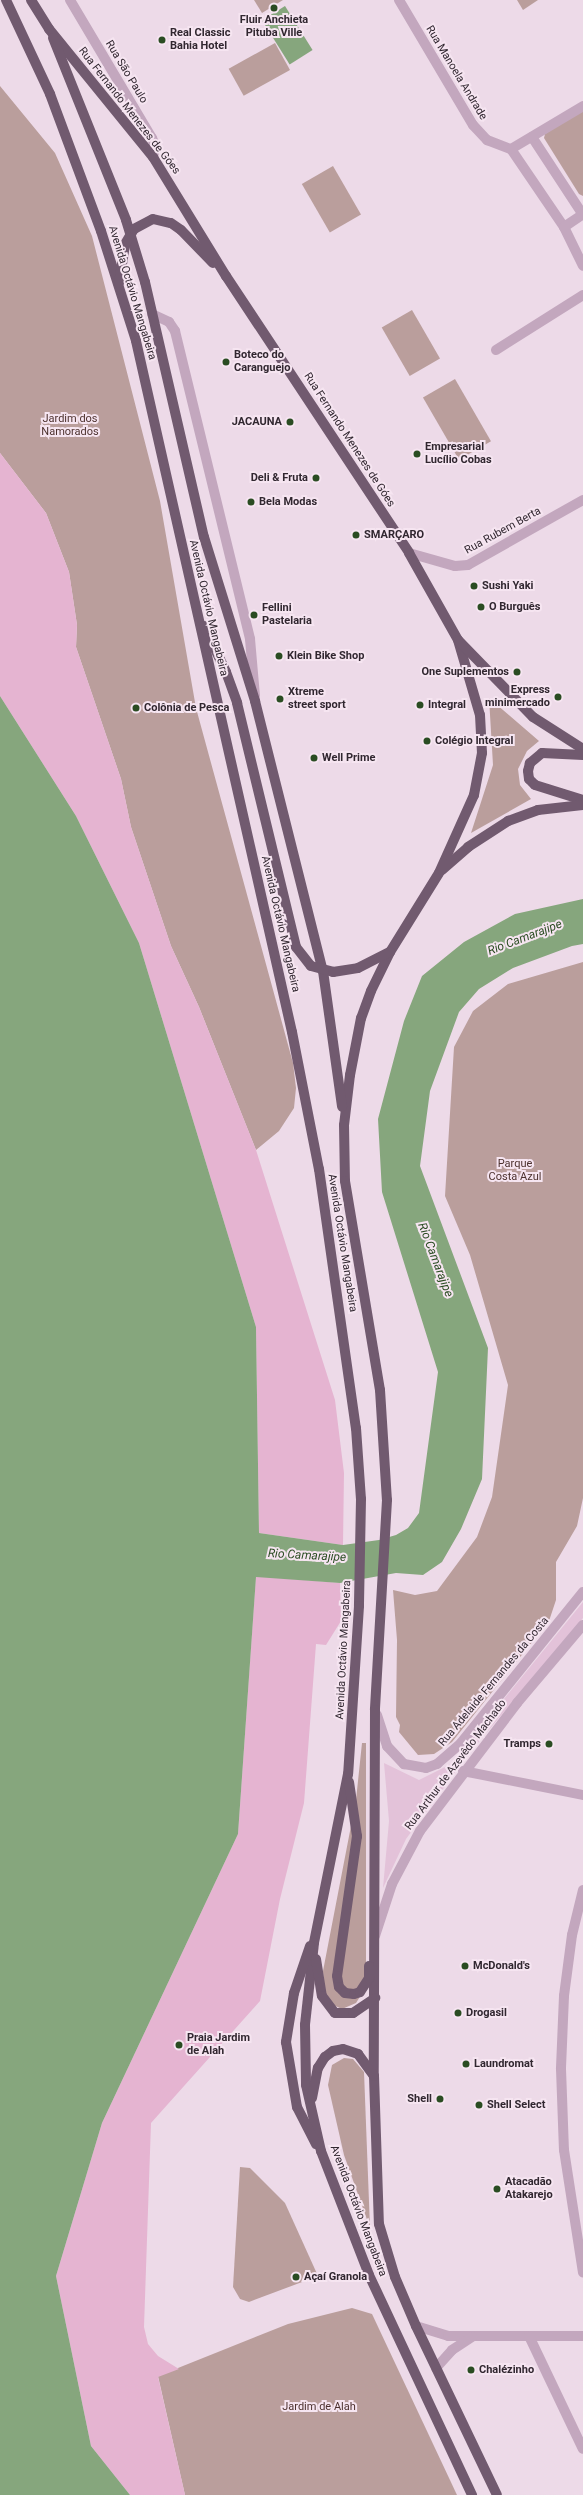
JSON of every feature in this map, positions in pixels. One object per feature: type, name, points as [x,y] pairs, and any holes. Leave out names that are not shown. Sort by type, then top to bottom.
[{"type":"main road","name":"Avenida Octávio Mangabeira","points":[[6,0],[50,94],[101,231],[136,341],[292,1032],[319,1168],[361,1464],[361,1499],[359,1606],[348,1774],[316,1929],[304,2059],[313,2115],[321,2152],[369,2275],[472,2495]]},
{"type":"main road","name":"Rua Fernando Menezes de Góes","points":[[31,0],[49,29],[153,157],[226,276],[409,553],[458,640],[480,715],[482,753],[474,795],[465,818],[439,873]]},
{"type":"main road","name":"Avenida Octávio Mangabeira","points":[[49,29],[130,234],[152,314],[204,537],[255,701],[323,971],[344,1125],[346,1181],[380,1390],[388,1500],[375,1710],[374,2076],[379,2224],[395,2278],[416,2326],[497,2495]]},
{"type":"main road","points":[[118,286],[122,254],[130,234],[143,223],[152,219],[170,223],[181,230],[226,276]]},
{"type":"main road","points":[[196,610],[226,672],[237,703],[296,947],[302,958],[323,971],[333,972],[358,968],[390,952]]},
{"type":"main road","points":[[458,640],[532,717],[583,749]]},
{"type":"main road","points":[[583,755],[542,753],[530,763],[528,771],[529,779],[535,786],[583,800]]},
{"type":"main road","points":[[439,873],[468,847],[508,821],[538,810],[583,805]]},
{"type":"main road","name":"Avenida Octávio Mangabeira","points":[[344,1125],[350,1075],[362,1018],[370,991],[390,952],[439,873]]},
{"type":"main road","points":[[348,1774],[357,1836],[337,1976],[339,1987],[345,1993],[354,1994],[365,1987],[369,1978],[370,1832],[375,1798]]},
{"type":"main road","points":[[316,1929],[294,1993],[286,2042],[297,2107],[321,2152]]},
{"type":"main road","points":[[314,1943],[322,1996],[331,2010],[343,2015],[353,2013],[375,1998]]},
{"type":"main road","points":[[313,2115],[314,2080],[325,2057],[333,2051],[343,2049],[358,2054],[374,2076]]},
{"type":"street","name":"Rua São Paulo","points":[[70,0],[152,138],[155,146],[153,157]]},
{"type":"street","name":"Rua Manoela Andrade","points":[[399,0],[479,134],[487,140],[511,149]]},
{"type":"street","points":[[583,106],[511,149],[564,227],[583,266]]},
{"type":"street","points":[[532,137],[583,215],[564,227]]},
{"type":"street","points":[[496,350],[583,295]]},
{"type":"street","name":"Avenida Octávio Mangabeira","points":[[152,314],[169,322],[175,331],[250,639],[255,701]]},
{"type":"street","name":"Rua Rubem Berta","points":[[409,553],[454,566],[468,565],[583,500]]},
{"type":"street","name":"Rua Adelaide Fernandes da Costa","points":[[375,1710],[381,1732],[394,1756],[404,1764],[415,1768],[426,1768],[437,1764],[461,1743],[583,1592]]},
{"type":"street","name":"Rua Arthur de Azevêdo Machado","points":[[375,1936],[392,1884],[405,1856],[420,1831],[463,1771],[583,1625]]},
{"type":"street","points":[[463,1771],[583,1795]]},
{"type":"street","points":[[583,1890],[572,1935],[564,1996],[561,2069],[564,2150],[583,2273]]},
{"type":"street","points":[[416,2326],[448,2336],[583,2336]]},
{"type":"street","points":[[529,2336],[583,2449]]},
{"type":"street","points":[[436,2368],[455,2347],[474,2337]]},
{"type":"green space","points":[[254,0],[283,0],[262,13]]},
{"type":"green space","points":[[517,0],[538,0],[523,10]]},
{"type":"green space","points":[[275,43],[290,70],[244,96],[229,69]]},
{"type":"green space","name":"Jardim dos Namorados","points":[[0,86],[55,153],[92,236],[160,501],[196,708],[293,1063],[296,1088],[294,1108],[279,1131],[256,1150],[199,1007],[171,946],[131,827],[121,779],[76,647],[77,625],[69,572],[46,513],[0,453]]},
{"type":"green space","points":[[583,109],[583,196],[579,194],[544,138],[545,134]]},
{"type":"green space","points":[[333,166],[361,214],[330,232],[302,184]]},
{"type":"green space","points":[[412,310],[440,358],[410,376],[382,328]]},
{"type":"green space","points":[[455,379],[491,441],[459,460],[423,398]]},
{"type":"green space","points":[[489,698],[539,741],[527,751],[518,769],[520,785],[531,799],[471,833],[493,765]]},
{"type":"green space","name":"Parque Costa Azul","points":[[583,962],[583,1498],[577,1526],[556,1562],[556,1600],[549,1621],[452,1742],[434,1754],[418,1755],[399,1732],[400,1725],[396,1717],[397,1640],[393,1590],[415,1595],[437,1591],[477,1537],[492,1497],[508,1385],[470,1255],[445,1196],[454,1047],[473,1011],[508,984]]},
{"type":"green space","points":[[362,1743],[366,1743],[366,1987],[356,2003],[342,2009],[329,2003],[324,1988],[323,1971],[356,1800]]},
{"type":"green space","points":[[344,2058],[353,2059],[364,2072],[370,2228],[344,2155],[328,2085],[332,2065]]},
{"type":"green space","points":[[240,2167],[250,2168],[285,2203],[318,2276],[249,2302],[240,2299],[233,2287]]},
{"type":"green space","name":"Jardim de Alah","points":[[352,2308],[372,2314],[457,2495],[185,2495],[158,2376],[288,2324]]},
{"type":"sand","points":[[0,453],[46,513],[69,572],[77,625],[76,647],[121,779],[131,827],[171,946],[199,1007],[256,1150],[335,1400],[344,1473],[343,1545],[259,1533],[256,1327],[139,943],[76,816],[0,696]]},
{"type":"sand","name":"Praia Jardim de Alah","points":[[256,1576],[340,1583],[341,1621],[326,1645],[316,1644],[304,1803],[280,1899],[260,2001],[151,2123],[144,2327],[148,2344],[158,2356],[179,2369],[158,2377],[185,2495],[130,2495],[91,2446],[56,2276],[102,2123],[238,1834]]},
{"type":"shaded area","points":[[583,1602],[583,1618],[471,1751],[406,1839],[383,1888],[389,1821],[384,1763],[419,1780],[451,1764]]},
{"type":"water","points":[[285,6],[313,50],[290,64],[262,20]]},
{"type":"water","name":"Rio Camarajipe","points":[[0,696],[76,816],[139,943],[256,1327],[259,1533],[343,1545],[379,1540],[396,1535],[408,1528],[419,1513],[438,1372],[382,1192],[378,1119],[404,1021],[422,976],[464,942],[515,914],[583,899],[583,944],[572,946],[513,968],[479,989],[459,1012],[430,1091],[420,1166],[488,1348],[482,1479],[461,1529],[442,1562],[423,1575],[396,1573],[340,1583],[256,1577],[238,1834],[102,2123],[56,2276],[91,2446],[130,2495],[0,2495]]},
{"type":"place","name":"Fluir Anchieta Pituba Ville","points":[[274,8]]},
{"type":"place","name":"Real Classic Bahia Hotel","points":[[162,40]]},
{"type":"place","name":"Boteco do Caranguejo","points":[[226,362]]},
{"type":"place","name":"JACAUNA","points":[[290,422]]},
{"type":"place","name":"Empresarial Lucílio Cobas","points":[[417,454]]},
{"type":"place","name":"Deli & Fruta","points":[[316,478]]},
{"type":"place","name":"Bela Modas","points":[[251,502]]},
{"type":"place","name":"SMARÇARO","points":[[356,535]]},
{"type":"place","name":"Sushi Yaki","points":[[474,586]]},
{"type":"place","name":"O Burguês","points":[[481,607]]},
{"type":"place","name":"Fellini Pastelaria","points":[[254,615]]},
{"type":"place","name":"Klein Bike Shop","points":[[279,656]]},
{"type":"place","name":"One Suplementos","points":[[517,672]]},
{"type":"place","name":"Express minimercado","points":[[558,697]]},
{"type":"place","name":"Xtreme street sport","points":[[280,699]]},
{"type":"place","name":"Integral","points":[[420,705]]},
{"type":"place","name":"Colônia de Pesca","points":[[136,708]]},
{"type":"place","name":"Colégio Integral","points":[[427,741]]},
{"type":"place","name":"Well Prime","points":[[314,758]]},
{"type":"place","name":"Tramps","points":[[549,1744]]},
{"type":"place","name":"McDonald's","points":[[465,1966]]},
{"type":"place","name":"Drogasil","points":[[458,2013]]},
{"type":"place","name":"Praia Jardim de Alah","points":[[179,2045]]},
{"type":"place","name":"Laundromat","points":[[466,2064]]},
{"type":"place","name":"Shell","points":[[440,2099]]},
{"type":"place","name":"Shell Select","points":[[479,2105]]},
{"type":"place","name":"Atacadão Atakarejo","points":[[497,2189]]},
{"type":"place","name":"Açaí Granola","points":[[296,2277]]},
{"type":"place","name":"Chalézinho","points":[[471,2370]]}]
